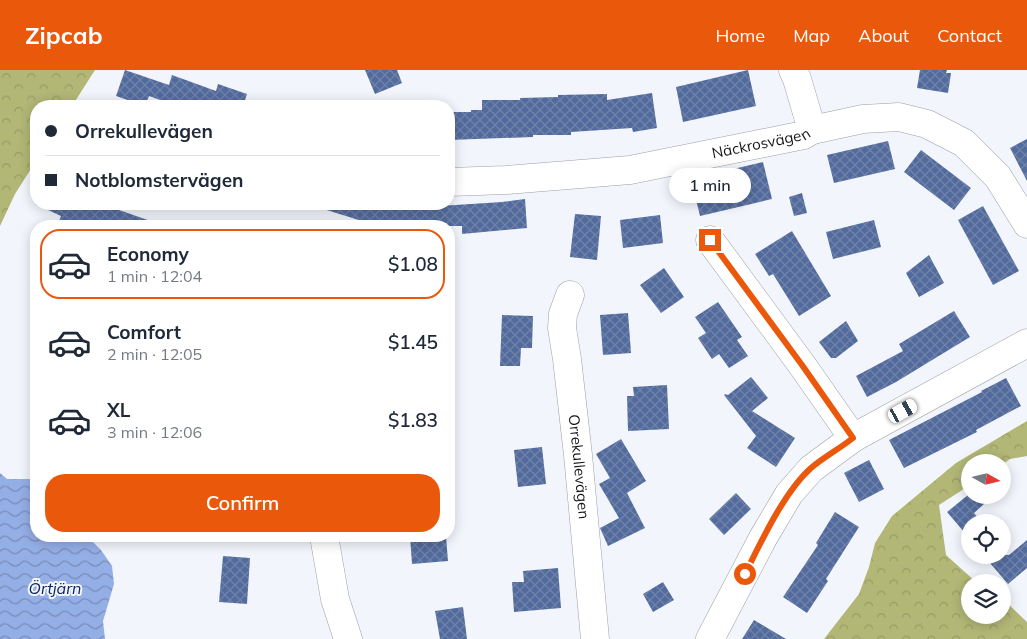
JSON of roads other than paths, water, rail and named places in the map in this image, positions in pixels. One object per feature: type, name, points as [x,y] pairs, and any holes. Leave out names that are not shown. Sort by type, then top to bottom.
[{"type":"street","points":[[793,70],[812,130]]},
{"type":"street","name":"Näckrosvägen","points":[[455,182],[506,180],[630,170],[804,135],[812,130],[863,119],[899,117],[927,124],[964,143],[998,177],[1027,224]]},
{"type":"street","points":[[710,240],[853,438]]},
{"type":"street","name":"Orrekullevägen","points":[[570,295],[563,314],[562,328],[578,455],[594,639]]},
{"type":"street","points":[[710,639],[763,538],[790,494],[811,469],[853,438],[1027,343]]},
{"type":"street","points":[[325,542],[335,599],[348,639]]},
{"type":"water","name":"Örtjärn","points":[[0,473],[7,479],[30,479],[30,542],[93,542],[112,566],[114,584],[103,621],[105,639],[0,639]]}]
